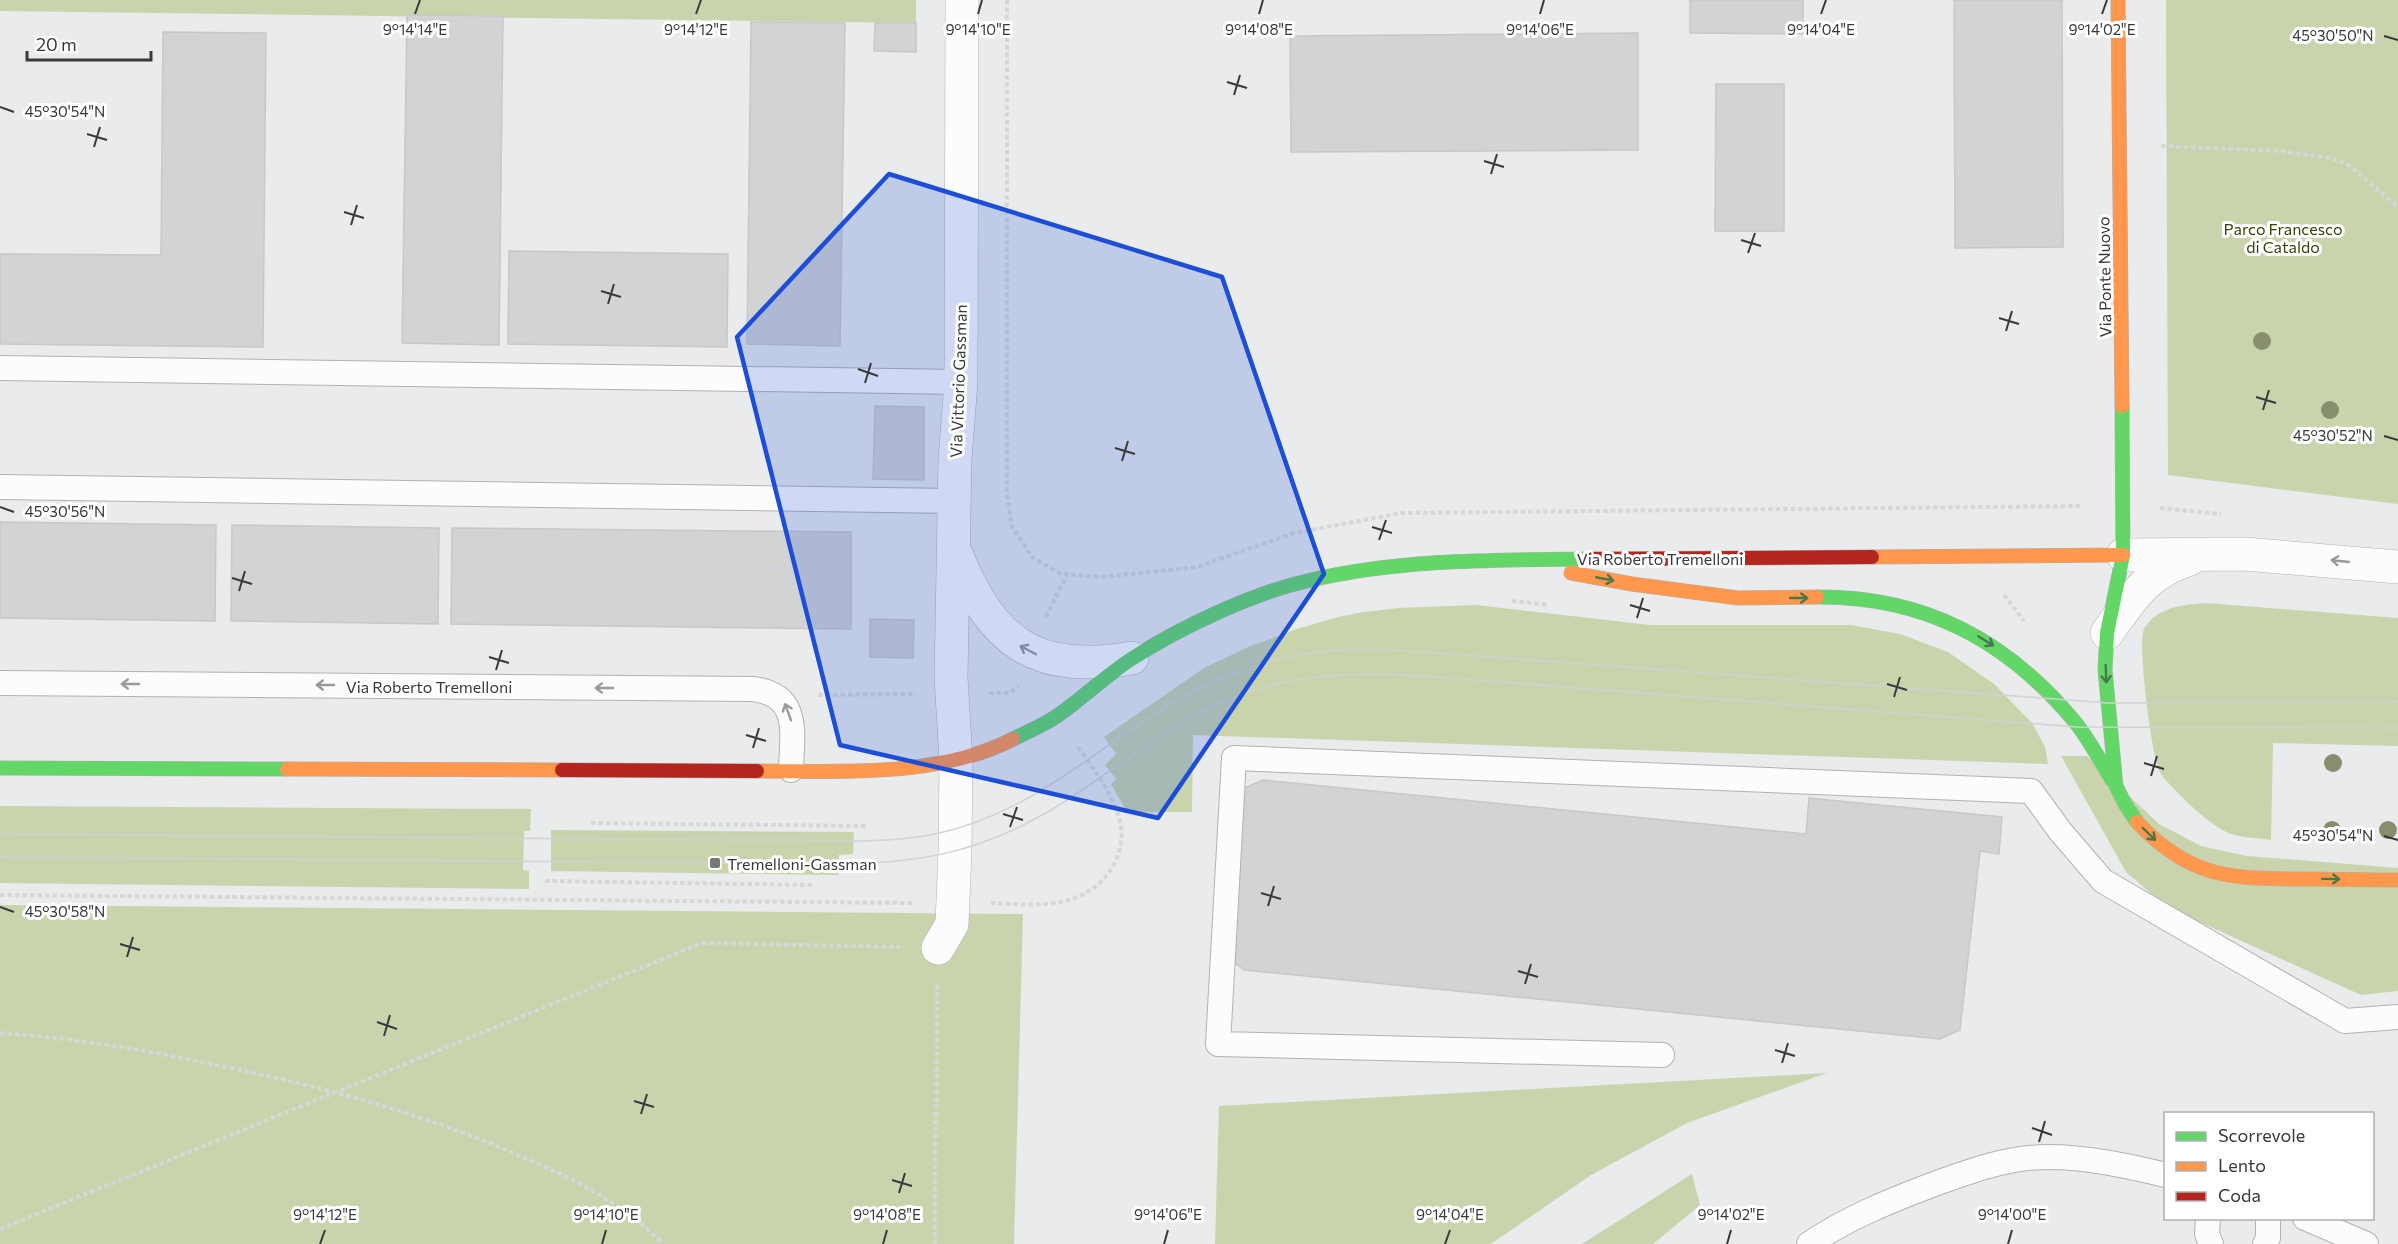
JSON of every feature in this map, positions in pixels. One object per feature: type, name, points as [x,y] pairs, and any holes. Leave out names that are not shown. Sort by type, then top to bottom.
[{"type":"street","name":"Via Vittorio Gassman","points":[[938,948],[952,924],[953,903],[956,761],[951,685],[955,459],[961,382],[962,0]]},
{"type":"street","name":"Via Ponte Nuovo","points":[[2116,786],[2105,670],[2107,633],[2123,555],[2118,0]]},
{"type":"street","name":"Via Roberto Tremelloni","points":[[954,548],[967,581],[992,619],[1008,637],[1029,651],[1055,660],[1076,663],[1102,663],[1132,658]]},
{"type":"street","name":"Via Roberto Tremelloni","points":[[2107,633],[2132,598],[2152,577],[2169,566],[2206,554]]},
{"type":"street","name":"Via Roberto Tremelloni","points":[[0,768],[867,771],[956,761],[1006,743],[1048,721],[1132,658],[1217,613],[1305,581],[1412,564],[1507,560],[2206,554],[2312,559],[2398,567]]},
{"type":"street","points":[[1507,560],[1632,585],[1738,598],[1848,597],[1897,604],[1936,617],[1976,635],[2025,670],[2076,723],[2116,786],[2122,804],[2164,849],[2201,868],[2239,878],[2398,880]]},
{"type":"lane","points":[[0,368],[961,382]]},
{"type":"lane","points":[[0,487],[954,501]]},
{"type":"lane","name":"Via Roberto Tremelloni","points":[[0,683],[722,689],[764,691],[775,695]]},
{"type":"lane","points":[[775,695],[785,703],[792,722],[791,770]]},
{"type":"lane","points":[[1662,1055],[1218,1044],[1234,758],[2031,791],[2060,831],[2103,880],[2345,1021],[2398,1017]]},
{"type":"lane","points":[[1809,1244],[1863,1212],[1892,1200],[1972,1171],[2010,1161],[2047,1157],[2068,1158],[2104,1162],[2164,1175]]},
{"type":"lane","points":[[2208,1220],[2207,1234],[2211,1244]]},
{"type":"lane","points":[[2265,1244],[2268,1238],[2268,1220]]},
{"type":"lane","points":[[2310,1220],[2366,1244]]},
{"type":"path","points":[[1007,487],[1008,0]]},
{"type":"path","points":[[2161,146],[2280,151],[2331,158],[2347,164],[2398,207]]},
{"type":"path","points":[[1041,626],[1067,574]]},
{"type":"path","points":[[2004,595],[2044,646],[2025,670]]},
{"type":"path","points":[[1501,599],[1556,606]]},
{"type":"path","points":[[988,693],[1009,693],[1021,684]]},
{"type":"path","points":[[775,695],[924,694]]},
{"type":"path","points":[[1068,750],[1085,738]]},
{"type":"path","points":[[0,895],[1052,904],[1085,894],[1104,882],[1118,854],[1120,826],[1112,800],[1076,744]]},
{"type":"path","points":[[591,823],[867,826]]},
{"type":"path","points":[[544,881],[812,885]]},
{"type":"path","points":[[0,1229],[702,943],[938,948],[935,1244]]},
{"type":"path","points":[[0,1032],[105,1044],[182,1058],[336,1092],[419,1116],[527,1158],[608,1200],[663,1244]]},
{"type":"highlighted area","points":[[889,174],[1222,277],[1324,574],[1158,818],[840,745],[737,337]]},
{"type":"green space","points":[[0,0],[916,0],[916,23],[0,11]]},
{"type":"green space","name":"Parco Francesco di Cataldo","points":[[2166,0],[2398,0],[2398,504],[2168,475]]},
{"type":"green space","points":[[2205,603],[2398,618],[2398,746],[2273,743],[2271,840],[2231,834],[2213,824],[2175,790],[2161,774],[2157,765],[2144,678],[2142,639],[2144,629],[2156,616],[2171,608]]},
{"type":"green space","points":[[1476,605],[1650,625],[1851,625],[1900,634],[1948,652],[1994,684],[2032,723],[2045,747],[2048,764],[1193,735],[1192,812],[1127,812],[1111,784],[1116,779],[1105,765],[1116,754],[1104,737],[1204,668],[1248,647],[1338,617],[1399,608]]},
{"type":"green space","points":[[2061,756],[2087,756],[2159,824],[2201,846],[2247,856],[2398,868],[2398,991],[2361,995],[2167,907],[2126,872]]},
{"type":"green space","points":[[0,806],[531,809],[530,831],[524,831],[523,870],[529,871],[529,889],[0,883]]},
{"type":"green space","points":[[551,830],[854,832],[853,854],[839,855],[838,875],[551,871]]},
{"type":"green space","points":[[0,905],[1023,914],[1014,1244],[0,1244]]},
{"type":"green space","points":[[1827,1073],[1687,1123],[1591,1175],[1491,1244],[1215,1244],[1219,1106]]},
{"type":"green space","points":[[1692,1174],[1700,1205],[1653,1244],[1582,1244]]},
{"type":"building","points":[[1690,0],[1803,0],[1803,34],[1690,33]]},
{"type":"building","points":[[1954,0],[2062,0],[2063,247],[1955,248]]},
{"type":"building","points":[[407,15],[503,16],[499,345],[402,343]]},
{"type":"building","points":[[751,22],[845,23],[840,346],[747,344]]},
{"type":"building","points":[[875,23],[916,23],[916,52],[874,51]]},
{"type":"building","points":[[163,32],[266,33],[263,347],[0,344],[0,254],[161,255]]},
{"type":"building","points":[[1638,33],[1638,150],[1291,152],[1290,36]]},
{"type":"building","points":[[1716,84],[1784,84],[1784,231],[1715,231]]},
{"type":"building","points":[[509,251],[728,254],[727,347],[508,344]]},
{"type":"building","points":[[875,406],[924,407],[924,480],[873,479]]},
{"type":"building","points":[[0,522],[216,525],[215,621],[0,618]]},
{"type":"building","points":[[232,525],[439,528],[438,624],[231,621]]},
{"type":"building","points":[[452,528],[851,532],[851,629],[451,624]]},
{"type":"building","points":[[870,619],[914,620],[913,658],[870,657]]},
{"type":"building","points":[[1263,780],[1806,834],[1809,798],[2002,817],[1999,854],[1980,851],[1960,1030],[1940,1039],[1244,970],[1226,956],[1242,789]]},
{"type":"tram line","points":[[0,834],[848,841],[914,838],[963,827],[1022,802],[1156,713],[1217,680],[1283,658],[1340,650],[1424,652],[2108,703],[2398,702]]},
{"type":"tram line","points":[[0,857],[841,864],[920,858],[969,847],[1017,828],[1042,815],[1160,736],[1209,708],[1258,689],[1328,676],[1375,674],[1423,676],[2077,727],[2398,728]]},
{"type":"traffic: fast","points":[[2122,406],[2123,555],[2107,633],[2105,670],[2116,786],[2137,822]]},
{"type":"traffic: fast","points":[[1013,739],[1057,716],[1123,665],[1172,635],[1240,603],[1286,587],[1376,568],[1447,562],[1587,559]]},
{"type":"traffic: fast","points":[[1817,597],[1856,599],[1928,614],[1961,628],[1992,646],[2049,693],[2075,722],[2112,780]]},
{"type":"traffic: fast","points":[[0,768],[287,769]]},
{"type":"traffic: slow","points":[[2118,0],[2122,406]]},
{"type":"traffic: slow","points":[[1872,557],[2123,555]]},
{"type":"traffic: slow","points":[[1571,573],[1632,584],[1738,598],[1817,597]]},
{"type":"traffic: slow","points":[[757,771],[888,770],[921,766],[984,752],[1013,739]]},
{"type":"traffic: slow","points":[[287,769],[562,770]]},
{"type":"traffic: slow","points":[[2137,822],[2156,841],[2175,855],[2214,872],[2256,878],[2398,880]]},
{"type":"traffic: jam","points":[[1587,559],[1872,557]]},
{"type":"traffic: jam","points":[[562,770],[757,771]]},
{"type":"place","name":"Tremelloni-Gassman","points":[[715,863]]}]
